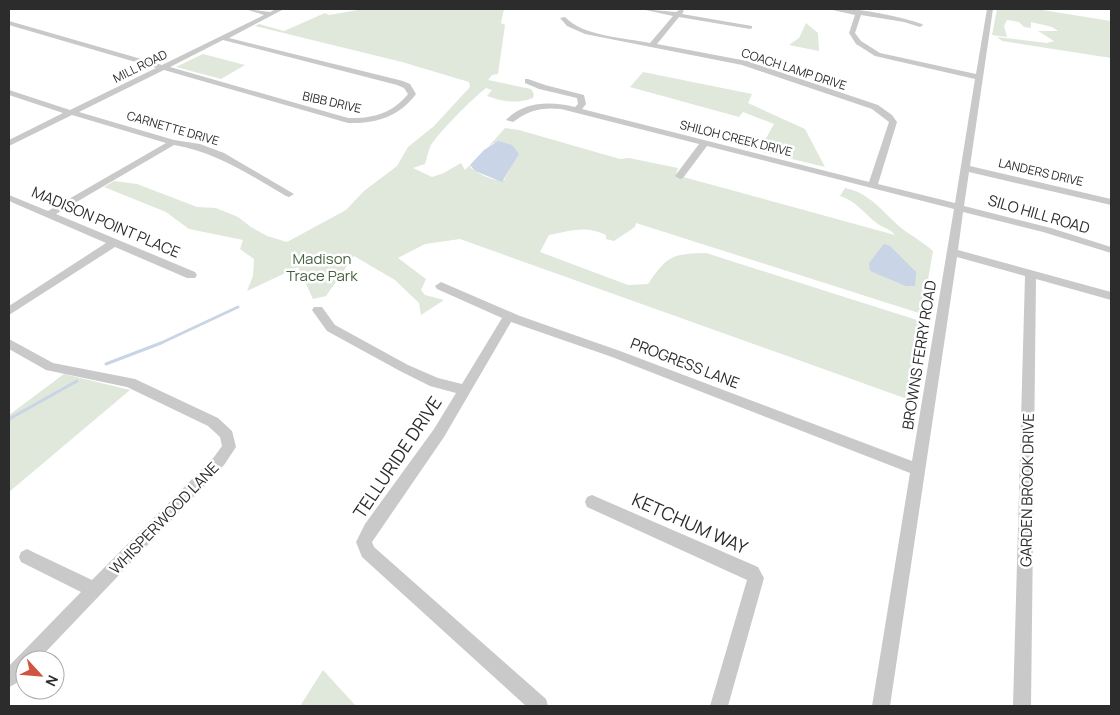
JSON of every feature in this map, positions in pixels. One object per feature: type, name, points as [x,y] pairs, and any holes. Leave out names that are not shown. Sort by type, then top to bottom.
[{"type":"street","points":[[248,9],[270,14]]},
{"type":"street","name":"MILL ROAD","points":[[9,143],[281,9]]},
{"type":"street","points":[[644,9],[680,12],[750,27]]},
{"type":"street","points":[[831,9],[905,20],[920,25]]},
{"type":"street","name":"BROWNS FERRY ROAD","points":[[881,706],[990,9]]},
{"type":"street","points":[[652,45],[680,12]]},
{"type":"street","points":[[859,13],[852,33],[862,46],[884,56],[979,75]]},
{"type":"street","name":"COACH LAMP DRIVE","points":[[563,18],[569,25],[587,33],[756,66],[882,111],[893,122],[873,185]]},
{"type":"street","points":[[9,23],[160,68]]},
{"type":"street","name":"BIBB DRIVE","points":[[160,68],[359,121],[389,114],[408,100],[412,94],[407,86],[400,83],[222,38]]},
{"type":"street","points":[[528,81],[581,98],[582,104],[577,110]]},
{"type":"street","name":"CARNETTE DRIVE","points":[[9,92],[173,142],[197,146],[221,155],[289,194]]},
{"type":"street","name":"SHILOH CREEK DRIVE","points":[[510,120],[520,112],[536,105],[546,104],[577,110],[959,208]]},
{"type":"street","points":[[49,214],[173,142]]},
{"type":"street","points":[[680,176],[704,142]]},
{"type":"street","name":"LANDERS DRIVE","points":[[965,168],[1111,202]]},
{"type":"street","name":"MADISON POINT PLACE","points":[[9,198],[191,274]]},
{"type":"street","name":"SILO HILL ROAD","points":[[959,208],[1047,230],[1111,250]]},
{"type":"street","points":[[9,311],[114,242]]},
{"type":"street","points":[[952,252],[1111,296]]},
{"type":"street","name":"GARDEN BROOK DRIVE","points":[[1022,706],[1031,273]]},
{"type":"street","name":"PROGRESS LANE","points":[[441,286],[509,316],[616,354],[918,470]]},
{"type":"street","points":[[318,310],[330,328],[404,368],[435,382],[465,390]]},
{"type":"street","name":"TELLURIDE DRIVE","points":[[509,316],[439,433],[370,529],[364,542],[368,552],[539,706]]},
{"type":"street","name":"WHISPERWOOD LANE","points":[[9,343],[50,367],[130,383],[213,422],[227,435],[229,447],[219,461],[37,650]]},
{"type":"street","name":"KETCHUM WAY","points":[[592,502],[752,573],[756,578],[719,706]]},
{"type":"street","points":[[27,557],[94,590]]},
{"type":"green space","name":"Madison Trace Park","points":[[364,9],[504,9],[501,23],[505,25],[498,74],[492,75],[488,80],[531,89],[534,94],[533,98],[515,102],[499,100],[487,96],[492,90],[486,88],[435,139],[430,147],[425,164],[413,168],[432,177],[444,173],[461,163],[465,170],[470,165],[478,173],[487,177],[504,180],[518,154],[494,143],[488,147],[505,128],[519,130],[620,159],[629,158],[678,168],[676,175],[895,235],[878,224],[852,202],[840,196],[845,188],[864,195],[871,200],[900,227],[933,251],[922,314],[636,223],[635,227],[614,241],[606,239],[606,235],[591,230],[549,235],[540,252],[628,285],[648,284],[661,267],[672,258],[685,254],[706,253],[920,321],[910,400],[460,239],[425,244],[398,258],[426,279],[421,290],[425,295],[444,300],[421,315],[419,303],[395,280],[354,256],[326,296],[313,299],[298,267],[247,291],[253,276],[254,259],[240,249],[243,240],[189,229],[166,212],[104,187],[114,181],[137,184],[197,207],[216,208],[238,217],[267,236],[287,242],[346,210],[364,191],[397,166],[408,147],[434,126],[470,87],[469,82],[402,62],[255,26],[259,24],[284,31],[325,13],[329,15]]},
{"type":"green space","points":[[997,9],[1036,9],[1111,21],[1111,58],[1002,41],[997,37],[1047,43],[1054,41],[1038,31],[1058,31],[1052,27],[1031,22],[1031,28],[1024,27],[1019,22],[1007,20],[1004,26],[1007,37],[992,35]]},
{"type":"green space","points":[[806,23],[818,33],[819,51],[789,45],[799,38]]},
{"type":"green space","points":[[203,54],[245,65],[221,79],[176,67]]},
{"type":"green space","points":[[643,72],[752,94],[748,103],[805,129],[825,167],[759,151],[774,124],[743,112],[739,117],[630,87]]},
{"type":"green space","points":[[64,374],[130,390],[9,492],[9,415]]},
{"type":"green space","points":[[323,670],[356,706],[300,706]]},
{"type":"water","points":[[498,141],[512,145],[519,154],[502,182],[475,171],[470,165],[484,150]]},
{"type":"water","points":[[884,244],[890,246],[916,272],[915,286],[906,286],[870,271],[869,263]]},
{"type":"waterway","points":[[106,364],[161,343],[238,307]]},
{"type":"waterway","points":[[9,419],[77,381]]}]
